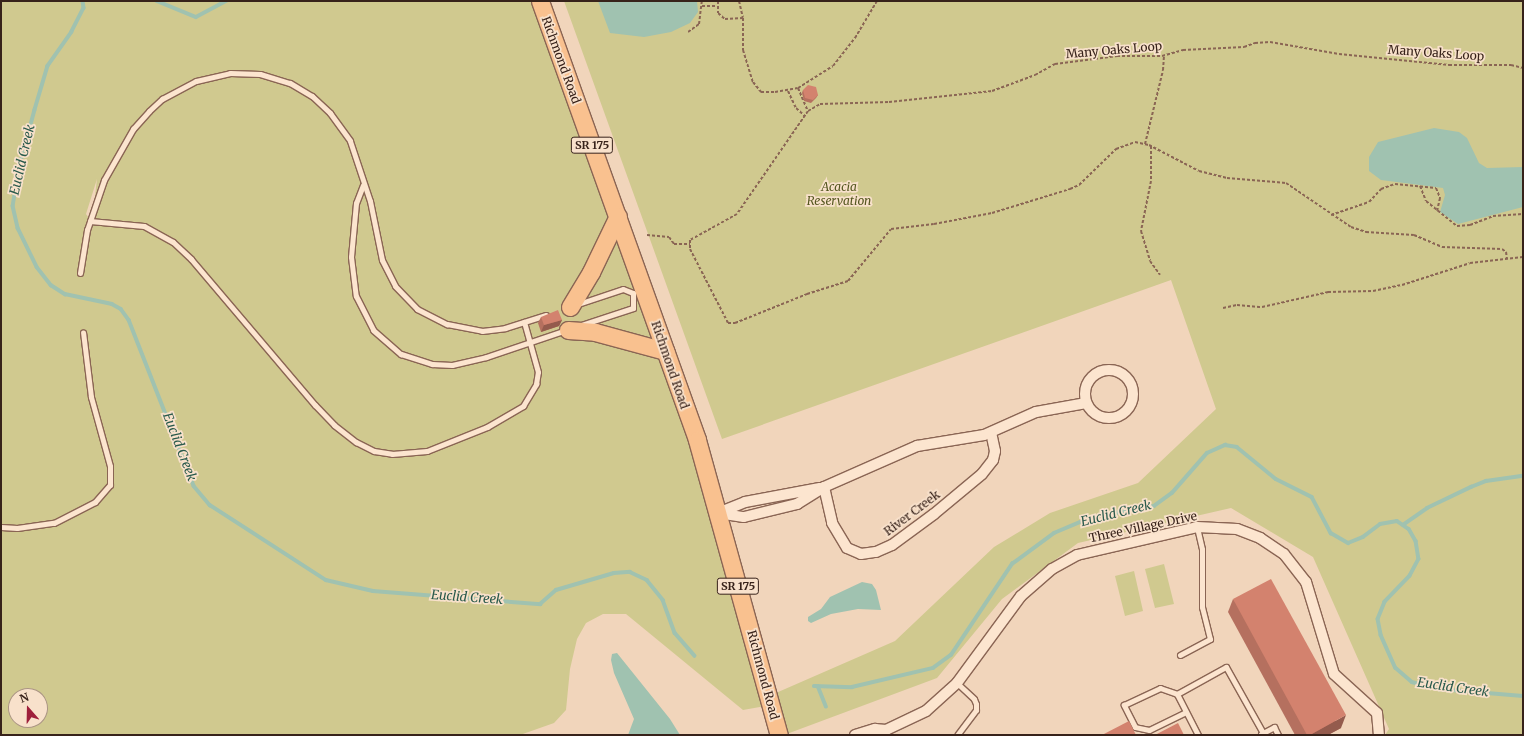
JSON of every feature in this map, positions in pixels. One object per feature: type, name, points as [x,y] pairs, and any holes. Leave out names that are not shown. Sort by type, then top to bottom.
[{"type":"main road","name":"Richmond Road","points":[[540,1],[665,351],[718,514],[779,735]]},
{"type":"main road","points":[[566,308],[591,272],[618,216]]},
{"type":"main road","points":[[568,330],[595,332],[665,351]]},
{"type":"street","points":[[1112,370],[1120,372],[1131,384],[1133,399],[1130,406],[1119,417],[1103,418],[1090,410],[1086,403],[1086,387],[1096,374],[1112,370]]},
{"type":"street","points":[[718,514],[744,517],[797,504],[824,487],[917,446],[991,432],[1036,412],[1086,403]]},
{"type":"street","name":"River Creek","points":[[824,487],[832,524],[847,548],[861,554],[876,552],[892,545],[910,532],[982,474],[993,460],[995,451],[991,432]]},
{"type":"street","points":[[718,514],[745,502],[824,487]]},
{"type":"street","name":"Three Village Drive","points":[[856,735],[876,729],[883,732],[926,710],[957,683],[1021,596],[1052,569],[1084,553],[1197,527],[1237,529],[1260,538],[1284,554],[1306,582],[1334,674],[1377,713],[1379,735]]},
{"type":"lane","points":[[80,273],[90,221],[104,180],[133,129],[148,111],[180,88],[196,81],[230,73],[260,74],[290,83],[324,105],[350,141],[363,184],[370,201],[387,271],[395,286],[416,309],[432,318],[465,329],[495,330],[551,313]]},
{"type":"lane","points":[[363,184],[356,203],[352,276],[358,304],[380,338],[414,360],[442,366],[469,362],[633,308],[633,293],[622,288],[566,308]]},
{"type":"lane","points":[[90,221],[144,226],[173,242],[192,259],[315,406],[345,434],[374,451],[392,454],[427,451],[487,427],[523,406],[536,384],[538,372],[531,342],[524,322]]},
{"type":"lane","points":[[1,527],[17,528],[54,523],[95,502],[110,485],[110,466],[92,397],[82,332]]},
{"type":"lane","points":[[1180,655],[1210,639],[1202,607],[1202,549],[1197,527]]},
{"type":"lane","points":[[1177,694],[1226,667],[1261,734],[1274,727],[1278,735]]},
{"type":"lane","points":[[957,683],[974,699],[976,704],[976,710],[957,735]]},
{"type":"lane","points":[[1186,712],[1149,730],[1135,727],[1124,705],[1160,688],[1177,694],[1198,735]]},
{"type":"path","points":[[688,32],[699,24],[702,1]]},
{"type":"path","points":[[718,1],[716,6],[718,13],[725,19],[743,18]]},
{"type":"path","points":[[739,1],[743,18],[743,50],[753,82],[761,92],[788,91],[798,88],[833,66],[855,38],[877,1]]},
{"type":"path","points":[[702,6],[716,6]]},
{"type":"path","name":"Many Oaks Loop","points":[[808,111],[820,104],[890,102],[992,91],[1035,75],[1055,64],[1117,56],[1164,55],[1183,50],[1244,47],[1270,42],[1339,54],[1449,65],[1511,65],[1523,68]]},
{"type":"path","points":[[1145,144],[1163,70],[1164,55]]},
{"type":"path","points":[[798,88],[808,111],[738,214],[690,240],[690,249],[706,276],[724,318],[728,322],[735,323],[807,294],[848,281],[891,230],[934,224],[992,212],[1061,192],[1079,185],[1116,149],[1126,144],[1145,144],[1151,146],[1199,171],[1213,175],[1227,178],[1286,183],[1331,215],[1351,227],[1366,232],[1414,235],[1442,246],[1452,248],[1502,249],[1506,252],[1507,260]]},
{"type":"path","points":[[788,91],[796,108],[805,116]]},
{"type":"path","points":[[1151,146],[1151,181],[1141,232],[1150,261],[1160,275]]},
{"type":"path","points":[[1331,215],[1368,202],[1380,189],[1395,184],[1436,188],[1440,198],[1436,211]]},
{"type":"path","points":[[1420,186],[1426,201],[1436,211],[1458,226],[1493,216],[1523,214]]},
{"type":"path","points":[[647,235],[669,237],[674,244],[690,244]]},
{"type":"path","points":[[1223,308],[1238,304],[1262,307],[1328,292],[1373,291],[1402,285],[1470,263],[1523,257]]},
{"type":"green space","name":"Acacia Reservation","points":[[1,1],[540,1],[634,259],[769,696],[895,641],[994,547],[1050,513],[1138,483],[1216,409],[1171,280],[722,439],[564,1],[1523,1],[1523,735],[1385,735],[1389,729],[1313,557],[1231,508],[1078,543],[1002,599],[937,678],[784,735],[771,705],[743,710],[626,614],[603,614],[586,623],[577,639],[570,669],[566,710],[554,723],[520,735],[1,735]],"holes":[[[97,179],[94,205],[90,220],[86,214]]]},
{"type":"green space","points":[[1164,564],[1174,604],[1155,608],[1145,569]]},
{"type":"green space","points":[[1134,571],[1143,611],[1125,616],[1115,576]]},
{"type":"shaded area","points":[[598,1],[697,1],[698,12],[690,23],[671,32],[644,37],[610,33]]},
{"type":"shaded area","points":[[1434,128],[1459,132],[1467,138],[1479,163],[1487,168],[1523,167],[1523,207],[1458,224],[1440,212],[1445,195],[1443,188],[1381,180],[1369,171],[1369,157],[1378,142]]},
{"type":"shaded area","points":[[862,582],[872,584],[876,590],[881,610],[858,609],[831,614],[811,623],[808,621],[808,617],[821,609],[830,597]]},
{"type":"shaded area","points":[[617,653],[670,719],[680,735],[628,735],[634,719],[614,673],[611,660],[612,654]]},
{"type":"building","points":[[808,85],[816,87],[818,95],[813,100],[805,98],[803,90]]},
{"type":"building","points":[[558,310],[562,320],[544,325],[541,317]]},
{"type":"building","points":[[1271,579],[1346,715],[1310,735],[1307,735],[1233,599]]},
{"type":"building","points":[[1129,721],[1136,735],[1102,735]]},
{"type":"building","points":[[1178,723],[1184,735],[1155,735]]},
{"type":"waterway","name":"Euclid Creek","points":[[83,1],[84,8],[72,32],[48,66],[35,110],[19,169],[13,206],[18,228],[37,267],[51,285],[65,294],[112,304],[121,309],[129,320],[194,486],[210,505],[326,580],[373,591],[540,604],[556,590],[614,573],[630,572],[647,580],[663,600],[675,633],[695,656]]},
{"type":"waterway","points":[[157,1],[196,17],[226,1]]},
{"type":"waterway","name":"Euclid Creek","points":[[814,686],[852,687],[933,668],[951,655],[1012,564],[1054,533],[1092,517],[1154,506],[1172,493],[1207,453],[1225,445],[1237,447],[1276,479],[1312,497],[1331,533],[1348,543],[1363,537],[1380,524],[1397,521],[1409,529],[1416,541],[1419,559],[1410,576],[1385,602],[1378,619],[1381,635],[1396,668],[1412,682],[1439,689],[1523,696]]},
{"type":"waterway","points":[[1403,525],[1427,508],[1471,487],[1486,481],[1523,476]]},
{"type":"waterway","points":[[818,686],[826,706]]}]
